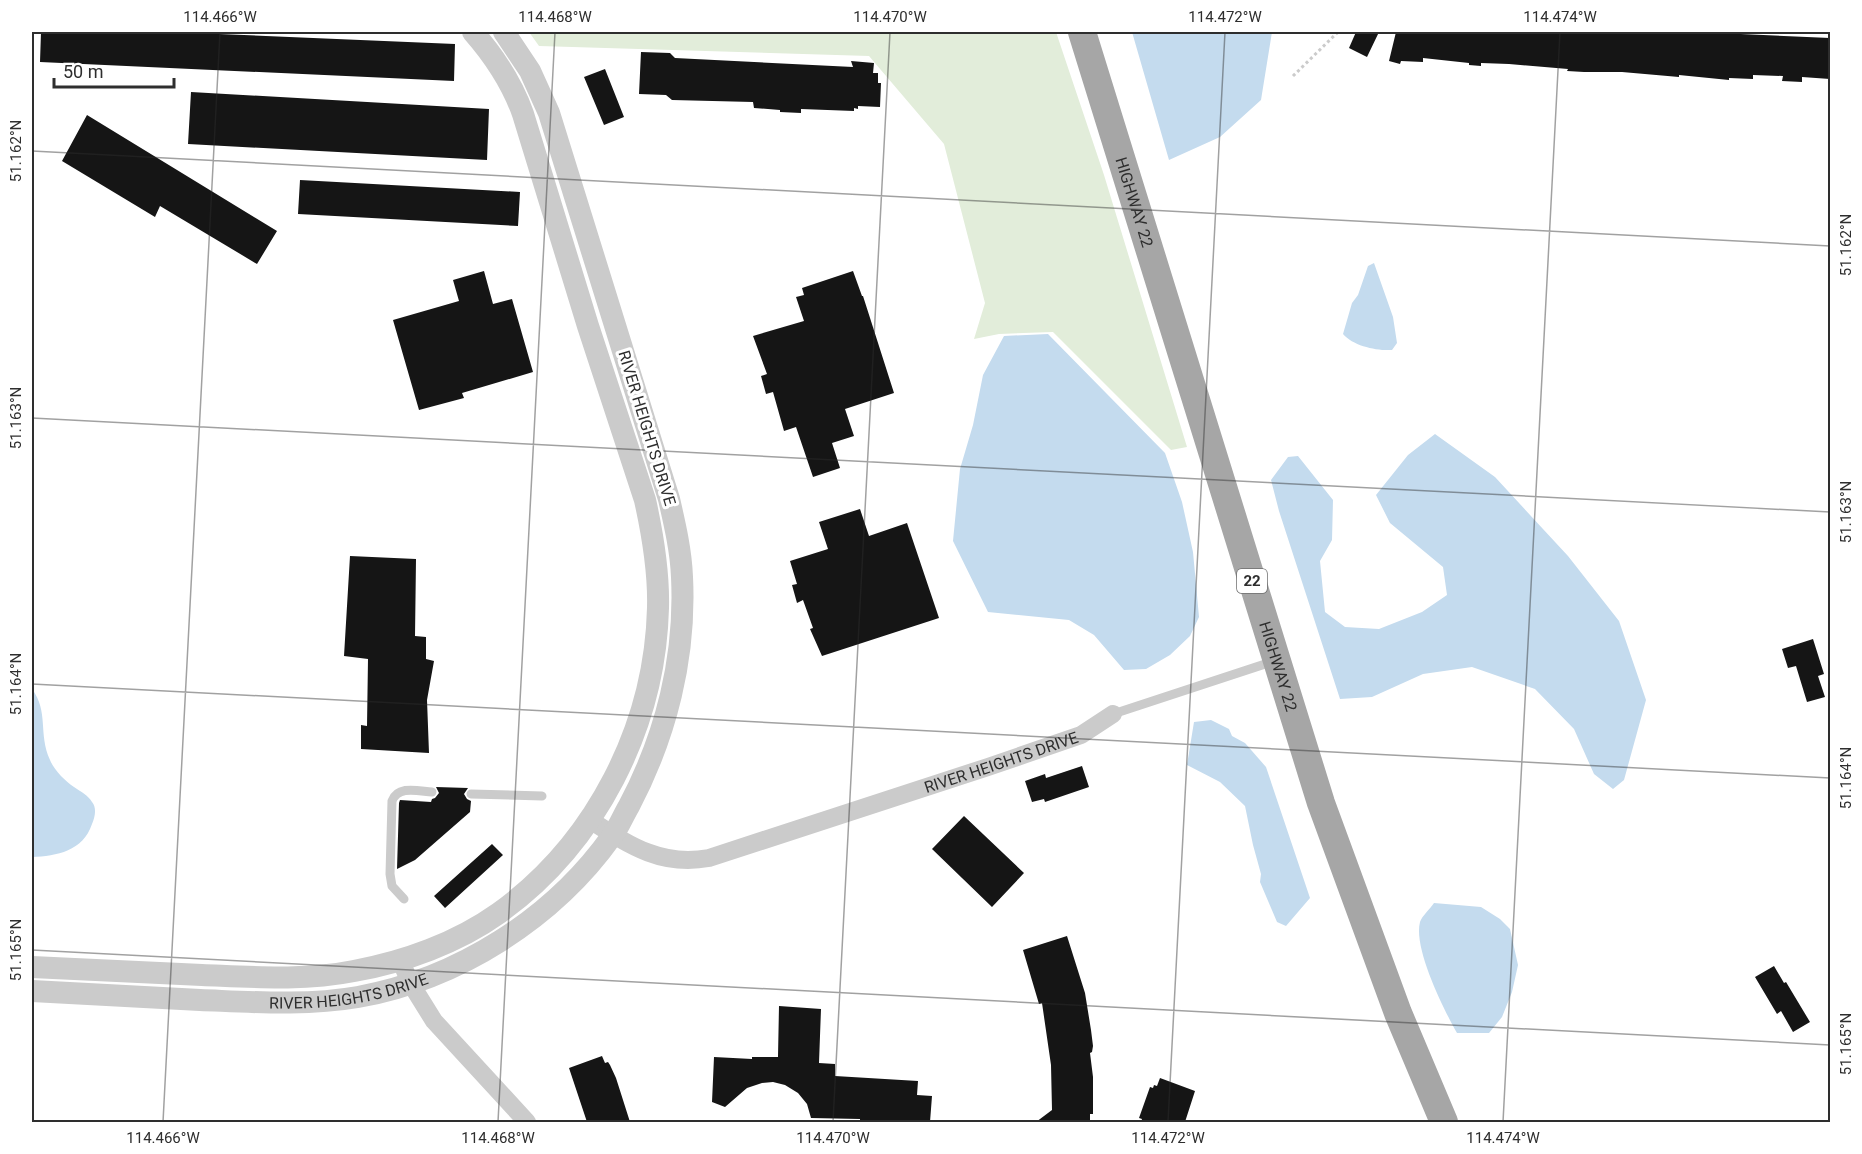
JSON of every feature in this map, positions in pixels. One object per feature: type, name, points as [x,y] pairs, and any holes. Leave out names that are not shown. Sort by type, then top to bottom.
[{"type":"main road","name":"HIGHWAY 22","points":[[1082,32],[1321,803],[1373,949],[1444,1122]]},
{"type":"street","name":"RIVER HEIGHTS DRIVE","points":[[32,967],[299,978],[354,971],[400,960],[460,935],[498,914],[551,867],[570,847],[590,820],[626,756],[647,693],[657,632],[656,560],[645,500],[588,326],[523,114],[510,85],[490,53],[473,32]]},
{"type":"street","name":"RIVER HEIGHTS DRIVE","points":[[32,992],[293,1004],[359,997],[411,984],[463,961],[521,927],[564,892],[613,835],[651,760],[669,705],[682,622],[680,554],[669,499],[566,163],[546,106],[530,71],[504,32]]},
{"type":"street","points":[[510,85],[530,71]]},
{"type":"street","points":[[541,173],[566,163]]},
{"type":"street","points":[[588,326],[613,315]]},
{"type":"street","points":[[656,560],[680,554]]},
{"type":"street","name":"RIVER HEIGHTS DRIVE","points":[[590,820],[648,854],[691,862],[1081,735],[1113,714]]},
{"type":"street","points":[[400,960],[411,984],[434,1021],[527,1122]]},
{"type":"lane","points":[[1113,714],[1276,660]]},
{"type":"lane","points":[[404,900],[392,885],[390,874],[392,801],[394,795],[399,791],[432,792]]},
{"type":"lane","points":[[471,794],[542,796]]},
{"type":"path","points":[[1293,76],[1338,32]]},
{"type":"green space","points":[[529,32],[1056,32],[1104,175],[1187,447],[1171,450],[1053,332],[999,334],[974,339],[985,303],[944,144],[869,56],[539,46]]},
{"type":"water","points":[[1132,32],[1272,32],[1261,100],[1220,137],[1169,160]]},
{"type":"water","points":[[1374,263],[1393,317],[1397,343],[1392,350],[1366,347],[1353,342],[1343,334],[1352,303],[1358,295],[1368,266]]},
{"type":"water","points":[[1048,334],[1165,453],[1182,502],[1193,552],[1199,617],[1190,636],[1170,655],[1146,669],[1124,670],[1094,635],[1069,620],[988,612],[953,541],[960,469],[973,425],[983,375],[1004,336]]},
{"type":"water","points":[[1435,434],[1495,477],[1568,556],[1619,621],[1646,700],[1624,780],[1613,789],[1594,774],[1574,729],[1535,689],[1472,667],[1423,674],[1372,697],[1340,699],[1271,480],[1288,457],[1298,456],[1333,500],[1332,540],[1320,561],[1325,612],[1345,627],[1379,629],[1422,612],[1447,595],[1443,567],[1390,523],[1376,495],[1408,455]]},
{"type":"water","points":[[32,689],[40,706],[46,750],[52,764],[71,785],[88,797],[94,804],[95,813],[88,833],[76,846],[60,853],[32,857]]},
{"type":"water","points":[[1211,720],[1229,729],[1232,736],[1245,743],[1266,767],[1310,898],[1286,926],[1277,922],[1260,882],[1261,874],[1245,806],[1220,782],[1187,765],[1194,722]]},
{"type":"water","points":[[1434,903],[1481,907],[1500,919],[1510,929],[1518,965],[1512,992],[1502,1017],[1489,1033],[1457,1033],[1431,979],[1419,933],[1421,920]]},
{"type":"building","points":[[41,32],[170,32],[455,44],[454,81],[40,62]]},
{"type":"building","points":[[1356,32],[1379,32],[1367,57],[1349,48]]},
{"type":"building","points":[[1396,32],[1696,32],[1830,38],[1830,79],[1802,77],[1802,82],[1782,81],[1783,76],[1753,75],[1753,79],[1729,78],[1729,80],[1679,75],[1679,77],[1622,72],[1567,71],[1568,69],[1509,64],[1481,63],[1481,66],[1423,58],[1423,62],[1401,61],[1400,64],[1389,61]]},
{"type":"building","points":[[641,52],[670,53],[675,58],[853,67],[851,61],[874,63],[873,73],[878,73],[878,83],[881,83],[880,107],[858,106],[858,109],[854,108],[854,111],[801,109],[801,113],[780,112],[780,110],[754,108],[753,102],[672,100],[666,95],[639,94]]},
{"type":"building","points":[[605,69],[624,117],[604,125],[584,77]]},
{"type":"building","points":[[191,92],[489,109],[487,160],[188,144]]},
{"type":"building","points":[[87,115],[277,231],[257,264],[160,206],[155,217],[62,161]]},
{"type":"building","points":[[300,180],[520,192],[518,226],[298,214]]},
{"type":"building","points":[[484,271],[493,304],[512,299],[533,372],[462,393],[464,398],[419,410],[393,320],[459,301],[453,280]]},
{"type":"building","points":[[853,271],[894,393],[845,409],[854,436],[832,443],[840,468],[813,477],[796,427],[784,431],[773,392],[766,394],[761,376],[767,374],[753,336],[804,321],[796,297],[804,295],[802,288]]},
{"type":"building","points":[[860,509],[869,536],[907,523],[939,618],[822,656],[810,629],[813,628],[803,600],[797,603],[792,585],[797,584],[790,561],[828,549],[819,522]]},
{"type":"building","points":[[350,556],[416,559],[415,636],[426,637],[426,659],[434,661],[427,700],[429,753],[361,749],[361,725],[367,726],[368,659],[344,656]]},
{"type":"building","points":[[1813,639],[1824,674],[1818,676],[1825,697],[1807,702],[1796,666],[1788,668],[1782,649]]},
{"type":"building","points":[[1082,766],[1089,787],[1045,802],[1044,799],[1032,802],[1025,781],[1045,774],[1046,778]]},
{"type":"building","points":[[436,787],[468,788],[464,794],[471,801],[470,812],[415,860],[397,869],[400,800],[431,802],[439,793]]},
{"type":"building","points":[[964,816],[1024,873],[992,907],[932,849]]},
{"type":"building","points":[[492,844],[503,855],[445,908],[434,896]]},
{"type":"building","points":[[1067,936],[1085,993],[1091,1030],[1093,1114],[1090,1114],[1090,1122],[1036,1122],[1052,1110],[1051,1065],[1042,1003],[1039,1004],[1023,950]]},
{"type":"building","points":[[1774,966],[1810,1022],[1793,1032],[1781,1011],[1777,1014],[1755,977]]},
{"type":"building","points":[[779,1006],[821,1009],[819,1063],[835,1064],[835,1076],[918,1081],[917,1095],[932,1096],[930,1122],[860,1122],[860,1119],[811,1118],[807,1104],[798,1093],[785,1085],[773,1082],[747,1088],[725,1107],[712,1102],[714,1057],[752,1059],[752,1057],[778,1057]]},
{"type":"building","points":[[602,1056],[605,1063],[608,1062],[610,1065],[616,1078],[630,1122],[587,1122],[569,1068]]},
{"type":"building","points":[[1160,1078],[1195,1091],[1185,1122],[1141,1122],[1142,1119],[1139,1118],[1150,1087],[1157,1086]]}]
